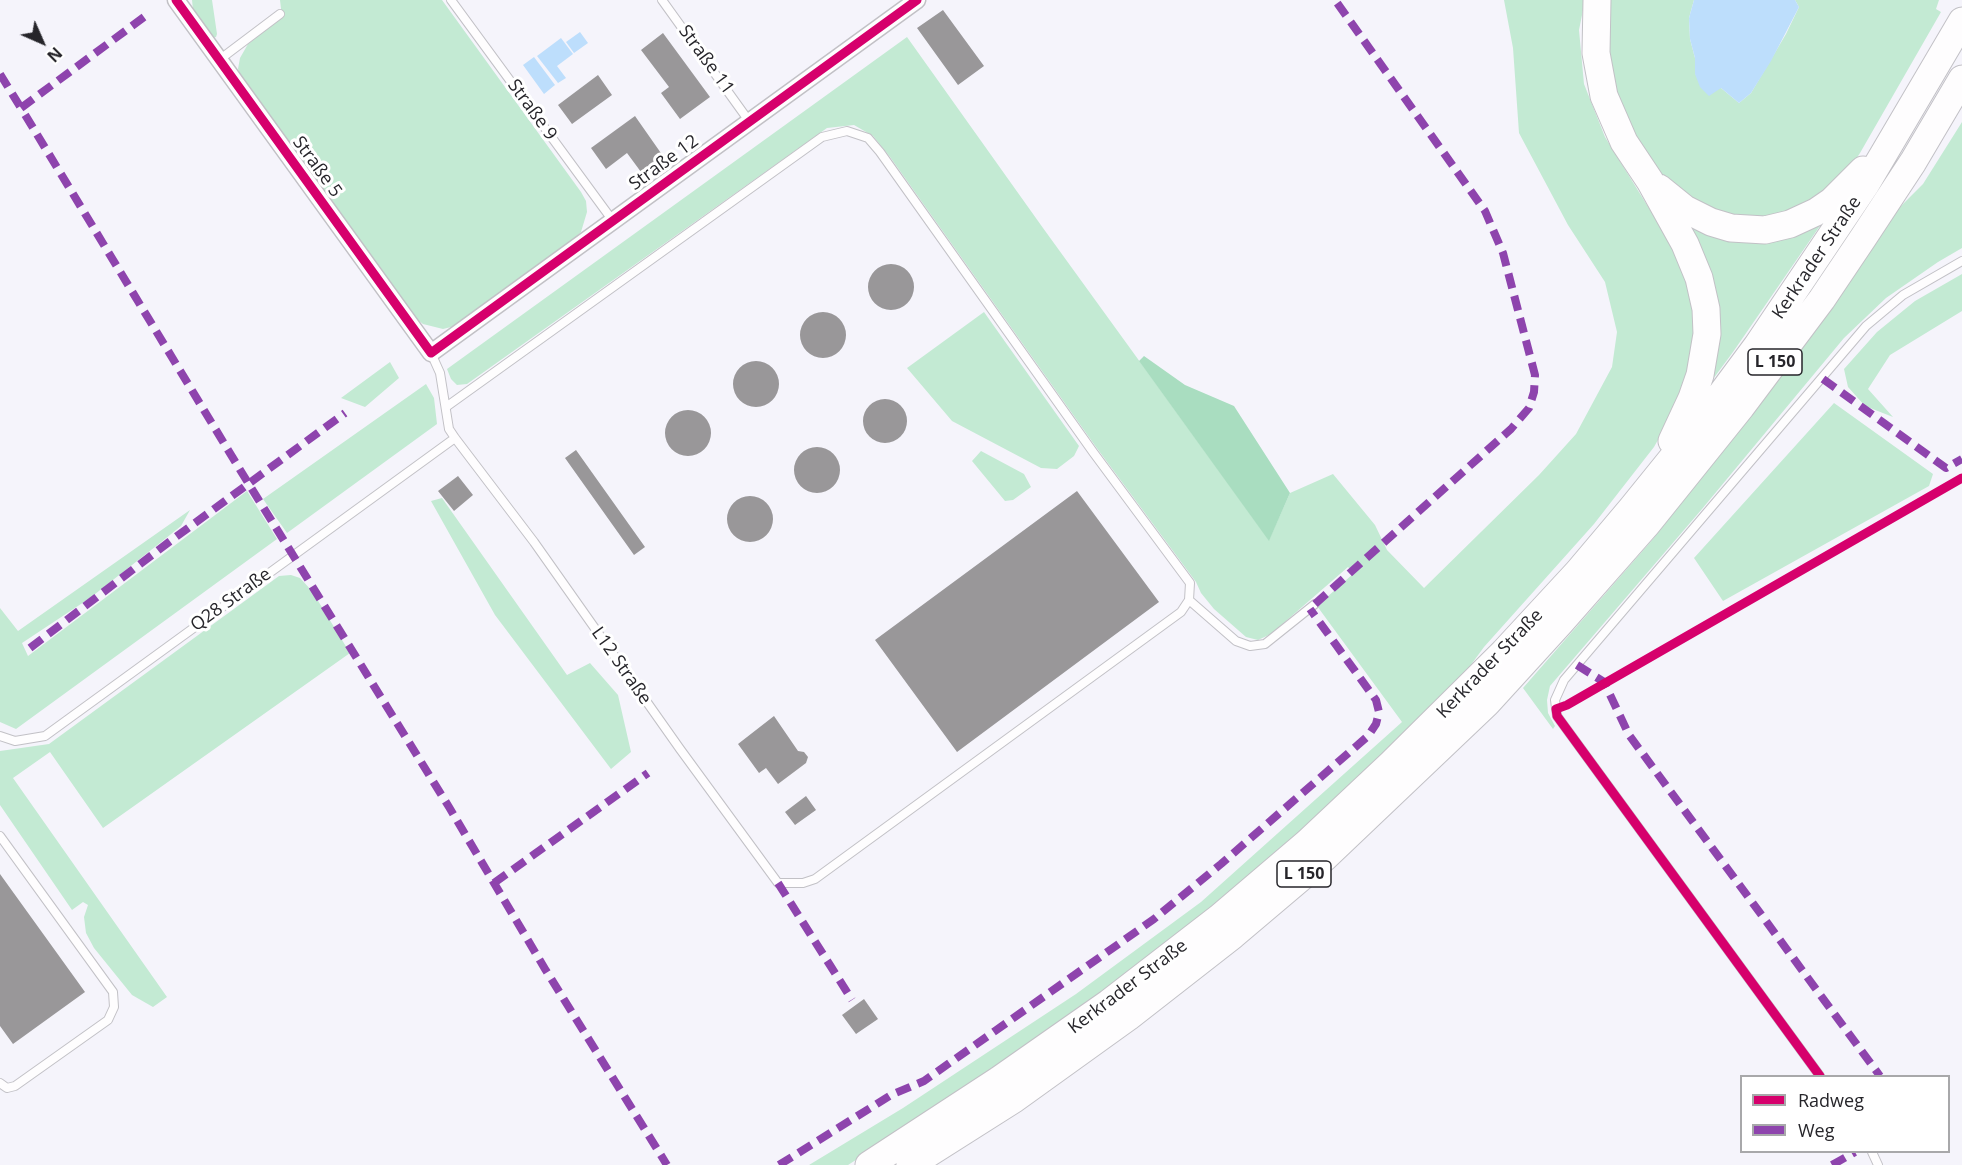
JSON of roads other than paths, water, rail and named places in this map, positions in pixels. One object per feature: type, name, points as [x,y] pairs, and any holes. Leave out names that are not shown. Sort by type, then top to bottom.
[{"type":"highway","name":"L 150","points":[[1598,0],[1596,53],[1602,90],[1616,127],[1650,181],[1692,261],[1703,294],[1707,321],[1703,363],[1697,386],[1655,481]]},
{"type":"highway","name":"Kerkrader Straße","points":[[869,1165],[999,1080],[1109,1003],[1219,918],[1307,843],[1504,652],[1578,572],[1655,481],[1764,338],[1890,145],[1962,21]]},
{"type":"highway","name":"Kerkrader Straße","points":[[910,1165],[1014,1098],[1128,1017],[1233,936],[1324,858],[1486,703],[1647,524],[1741,407],[1822,300],[1913,162],[1962,79]]},
{"type":"highway","name":"L 150","points":[[1650,181],[1685,209],[1711,222],[1748,230],[1773,228],[1800,220],[1823,207],[1890,145]]},
{"type":"street","name":"Straße 5","points":[[176,0],[430,353]]},
{"type":"street","name":"Straße 12","points":[[430,353],[917,0]]},
{"type":"lane","name":"Straße 9","points":[[451,0],[613,221]]},
{"type":"lane","name":"Straße 11","points":[[662,0],[749,121]]},
{"type":"lane","points":[[219,60],[280,14]]},
{"type":"lane","points":[[446,406],[822,137],[847,131],[868,138],[880,152],[1093,452],[1190,583],[1189,600],[1236,641],[1250,646],[1265,644],[1315,604]]},
{"type":"lane","points":[[1819,1075],[1557,716],[1555,700],[1564,680],[1866,326],[1903,295],[1962,261]]},
{"type":"lane","points":[[430,353],[440,373],[449,429],[455,438]]},
{"type":"lane","name":"Q28 Straße","points":[[0,736],[15,741],[45,736],[455,438]]},
{"type":"lane","name":"L12 Straße","points":[[455,438],[534,542],[778,883],[794,884],[814,879],[1181,612],[1189,600]]},
{"type":"lane","points":[[0,836],[112,992],[114,1007],[108,1020],[15,1086],[7,1088],[0,1083]]},
{"type":"water","points":[[1694,0],[1795,0],[1799,7],[1771,61],[1751,93],[1739,103],[1721,88],[1709,96],[1700,87],[1695,74],[1695,58],[1690,39],[1689,18]]},
{"type":"water","points":[[580,32],[588,43],[574,53],[566,42]]},
{"type":"water","points":[[561,38],[573,54],[557,66],[566,78],[558,83],[537,56]]},
{"type":"water","points":[[534,57],[555,85],[544,94],[523,65]]}]
